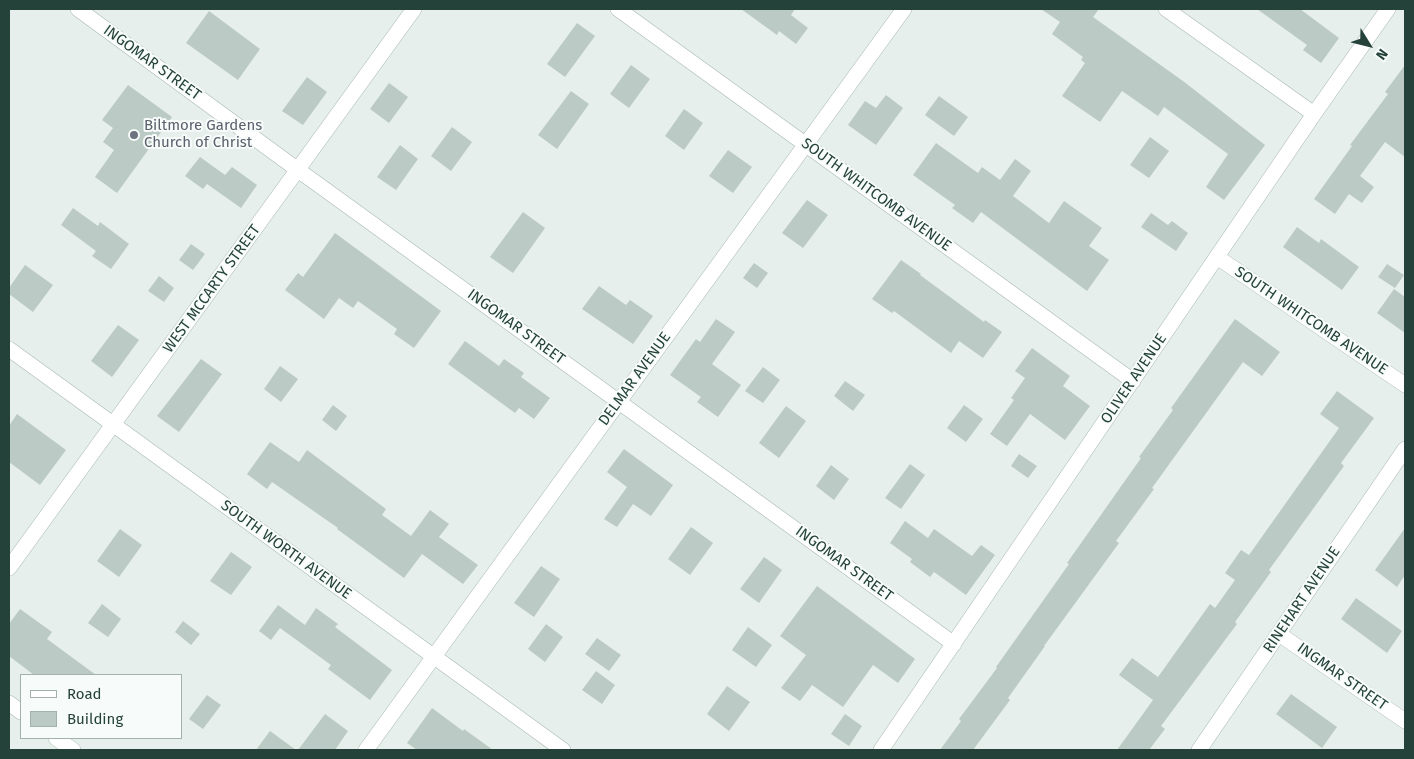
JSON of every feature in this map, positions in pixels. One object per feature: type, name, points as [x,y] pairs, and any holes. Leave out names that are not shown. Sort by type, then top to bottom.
[{"type":"street","name":"INGOMAR STREET","points":[[78,9],[954,644]]},
{"type":"street","name":"WEST MCCARTY STREET","points":[[9,568],[414,9]]},
{"type":"street","name":"SOUTH WHITCOMB AVENUE","points":[[618,9],[1133,381]]},
{"type":"street","name":"DELMAR AVENUE","points":[[366,750],[904,9]]},
{"type":"street","points":[[1166,9],[1314,114]]},
{"type":"street","name":"OLIVER AVENUE","points":[[881,750],[1314,114],[1388,9]]},
{"type":"street","name":"SOUTH WHITCOMB AVENUE","points":[[1217,257],[1405,386]]},
{"type":"street","name":"SOUTH WORTH AVENUE","points":[[9,349],[563,750]]},
{"type":"street","name":"RINEHART AVENUE","points":[[1199,750],[1405,449]]},
{"type":"street","name":"INGMAR STREET","points":[[1279,634],[1405,721]]},
{"type":"street","points":[[9,703],[20,711]]},
{"type":"street","points":[[57,739],[73,750]]},
{"type":"building","points":[[741,9],[795,9],[791,15],[808,28],[796,44],[779,31],[777,35]]},
{"type":"building","points":[[1041,9],[1099,9],[1093,17],[1183,81],[1265,145],[1224,200],[1206,187],[1228,154],[1164,107],[1158,116],[1122,91],[1100,122],[1062,96],[1085,63],[1081,60],[1083,57],[1052,34],[1060,22]]},
{"type":"building","points":[[1257,9],[1300,9],[1339,38],[1321,63],[1303,50],[1307,45]]},
{"type":"building","points":[[209,11],[260,49],[238,80],[186,43]]},
{"type":"building","points":[[577,23],[595,36],[565,77],[547,64]]},
{"type":"building","points":[[631,65],[650,79],[629,108],[610,94]]},
{"type":"building","points":[[1405,65],[1405,157],[1385,142],[1360,176],[1374,187],[1362,203],[1349,194],[1335,214],[1314,199],[1352,146],[1350,145],[1388,94],[1385,92]]},
{"type":"building","points":[[307,77],[327,92],[303,125],[282,111]]},
{"type":"building","points":[[389,83],[408,97],[389,123],[370,109]]},
{"type":"building","name":"Biltmore Gardens Church of Christ","points":[[128,85],[172,117],[117,193],[95,177],[114,150],[103,142],[113,128],[102,120]]},
{"type":"building","points":[[571,91],[589,104],[557,149],[538,135]]},
{"type":"building","points":[[886,95],[903,108],[876,145],[848,125],[865,101],[876,108]]},
{"type":"building","points":[[939,96],[968,117],[954,136],[925,115]]},
{"type":"building","points":[[684,109],[703,123],[684,150],[665,136]]},
{"type":"building","points":[[452,127],[472,142],[451,171],[431,156]]},
{"type":"building","points":[[1150,137],[1169,151],[1149,178],[1130,165]]},
{"type":"building","points":[[936,143],[978,173],[982,167],[1000,180],[1015,159],[1031,171],[1013,196],[1049,223],[1064,201],[1102,228],[1089,246],[1109,260],[1087,291],[981,212],[973,223],[952,208],[955,205],[913,175]]},
{"type":"building","points":[[400,145],[418,159],[396,190],[377,177]]},
{"type":"building","points":[[728,150],[752,167],[733,193],[709,176]]},
{"type":"building","points":[[200,157],[225,175],[232,167],[257,185],[241,208],[207,184],[203,189],[185,176]]},
{"type":"building","points":[[807,200],[828,215],[803,248],[782,233]]},
{"type":"building","points":[[73,208],[98,226],[100,222],[129,244],[111,269],[92,256],[96,251],[61,225]]},
{"type":"building","points":[[523,212],[545,228],[513,273],[490,257]]},
{"type":"building","points":[[1151,213],[1168,225],[1172,221],[1188,233],[1176,251],[1141,227]]},
{"type":"building","points":[[1297,227],[1319,243],[1321,239],[1359,267],[1342,290],[1283,247]]},
{"type":"building","points":[[335,233],[441,311],[414,348],[394,334],[397,329],[358,301],[353,308],[339,298],[324,319],[285,290],[298,273],[303,277]]},
{"type":"building","points":[[191,244],[205,254],[193,270],[179,260]]},
{"type":"building","points":[[901,260],[984,322],[985,320],[1002,332],[983,358],[959,341],[951,353],[894,311],[892,313],[872,299]]},
{"type":"building","points":[[754,263],[768,273],[757,288],[743,278]]},
{"type":"building","points":[[1387,264],[1404,275],[1395,288],[1378,277]]},
{"type":"building","points":[[25,265],[53,285],[33,312],[9,294],[9,288]]},
{"type":"building","points":[[159,276],[174,288],[164,302],[148,291]]},
{"type":"building","points":[[599,286],[626,305],[630,300],[653,316],[633,344],[582,309]]},
{"type":"building","points":[[1394,289],[1405,297],[1405,333],[1377,313]]},
{"type":"building","points":[[716,319],[735,332],[712,364],[741,385],[718,417],[697,402],[701,397],[670,375],[696,339],[700,342]]},
{"type":"building","points":[[1235,319],[1280,352],[1262,376],[1243,362],[1152,488],[1154,489],[1116,541],[1119,543],[1044,646],[1008,698],[1010,700],[973,750],[940,750],[961,721],[959,719],[997,668],[1069,564],[1067,563],[1141,458],[1139,457],[1173,410],[1171,408]]},
{"type":"building","points":[[118,325],[139,340],[112,377],[91,361]]},
{"type":"building","points":[[465,341],[499,366],[504,359],[524,373],[521,377],[550,398],[534,419],[519,408],[515,413],[448,364]]},
{"type":"building","points":[[1032,348],[1070,376],[1063,386],[1090,406],[1065,440],[1030,414],[1007,446],[990,434],[1014,400],[1011,398],[1025,378],[1015,371]]},
{"type":"building","points":[[201,359],[222,374],[179,432],[157,416]]},
{"type":"building","points":[[280,366],[298,379],[281,402],[264,389]]},
{"type":"building","points":[[763,367],[780,380],[763,403],[745,391]]},
{"type":"building","points":[[845,381],[865,395],[853,411],[834,396]]},
{"type":"building","points":[[1337,391],[1374,418],[1341,463],[1344,466],[1269,570],[1271,572],[1235,622],[1237,624],[1161,726],[1165,729],[1149,750],[1117,750],[1153,700],[1119,675],[1132,658],[1158,677],[1210,604],[1215,608],[1235,580],[1225,573],[1241,550],[1249,555],[1339,428],[1320,414]]},
{"type":"building","points":[[333,405],[347,416],[336,431],[322,420]]},
{"type":"building","points":[[964,405],[983,419],[966,442],[947,428]]},
{"type":"building","points":[[786,406],[806,421],[779,458],[759,443]]},
{"type":"building","points":[[17,414],[66,450],[40,485],[9,462],[9,426]]},
{"type":"building","points":[[270,442],[299,462],[307,450],[386,509],[382,515],[411,536],[430,510],[449,524],[439,537],[478,565],[463,584],[422,554],[404,578],[338,528],[272,482],[267,489],[247,474]]},
{"type":"building","points":[[624,449],[673,485],[651,516],[633,504],[617,527],[604,519],[627,487],[607,472]]},
{"type":"building","points":[[1019,454],[1037,466],[1028,478],[1011,466]]},
{"type":"building","points":[[910,464],[925,475],[901,509],[885,498]]},
{"type":"building","points":[[831,465],[849,479],[834,500],[816,486]]},
{"type":"building","points":[[905,521],[928,538],[934,529],[972,556],[981,545],[995,555],[966,595],[934,572],[930,577],[910,562],[912,559],[890,543]]},
{"type":"building","points":[[691,527],[713,543],[690,575],[668,559]]},
{"type":"building","points":[[1405,528],[1405,575],[1397,587],[1375,570]]},
{"type":"building","points":[[120,529],[142,545],[119,577],[97,561]]},
{"type":"building","points":[[231,552],[252,567],[231,595],[210,581]]},
{"type":"building","points":[[764,557],[782,570],[759,603],[740,589]]},
{"type":"building","points":[[541,566],[560,579],[534,617],[514,603]]},
{"type":"building","points":[[817,586],[915,659],[898,683],[873,665],[843,707],[812,685],[800,701],[781,688],[806,655],[780,636]]},
{"type":"building","points":[[1356,598],[1402,631],[1387,653],[1341,619]]},
{"type":"building","points":[[102,604],[121,619],[108,637],[88,623]]},
{"type":"building","points":[[278,605],[305,625],[316,608],[338,624],[335,627],[392,670],[370,700],[328,669],[331,665],[280,628],[271,640],[259,631]]},
{"type":"building","points":[[20,609],[52,632],[47,639],[95,674],[33,674],[9,656],[9,624]]},
{"type":"building","points":[[183,621],[200,634],[191,645],[175,632]]},
{"type":"building","points":[[546,624],[563,637],[545,662],[528,649]]},
{"type":"building","points":[[748,627],[772,645],[756,667],[732,650]]},
{"type":"building","points":[[597,638],[621,655],[609,671],[585,654]]},
{"type":"building","points":[[596,671],[615,685],[602,704],[582,690]]},
{"type":"building","points":[[727,686],[750,702],[729,731],[707,714]]},
{"type":"building","points":[[1291,694],[1337,727],[1322,748],[1276,714]]},
{"type":"building","points":[[207,695],[221,705],[203,729],[189,719]]},
{"type":"building","points":[[432,708],[493,750],[417,750],[407,743]]},
{"type":"building","points":[[325,714],[348,731],[335,750],[298,750]]},
{"type":"building","points":[[845,714],[862,726],[849,746],[831,734]]},
{"type":"building","points":[[270,731],[296,750],[256,750]]},
{"type":"place","name":"Biltmore Gardens Church of Christ","points":[[134,135]]}]
